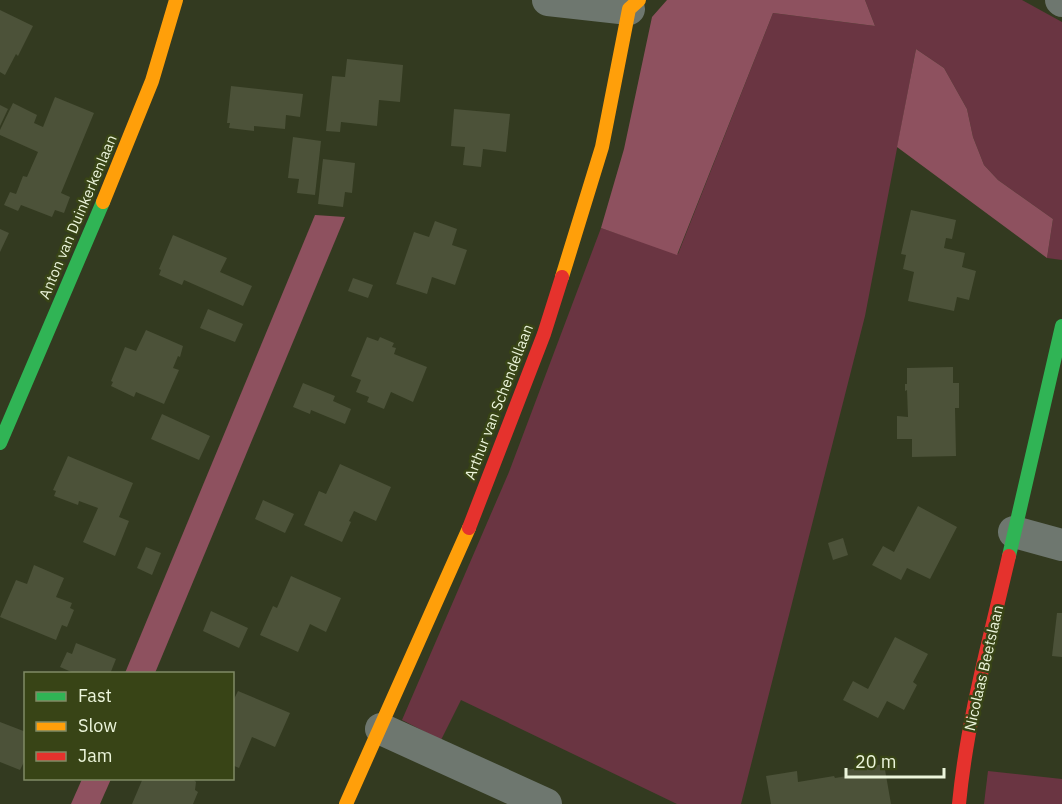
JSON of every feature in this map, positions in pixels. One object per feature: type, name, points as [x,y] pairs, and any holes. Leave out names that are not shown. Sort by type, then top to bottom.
[{"type":"street","name":"Anton van Duinkerkenlaan","points":[[0,443],[81,256],[152,81],[176,0]]},
{"type":"street","points":[[548,0],[634,4]]},
{"type":"street","name":"Arthur van Schendellaan","points":[[346,804],[465,537],[544,334],[602,147],[634,4]]},
{"type":"street","name":"Nicolaas Beetslaan","points":[[959,804],[970,727],[1062,326]]},
{"type":"street","points":[[1014,532],[1062,545]]},
{"type":"street","points":[[381,729],[546,804]]},
{"type":"shaded area","points":[[667,0],[865,0],[875,26],[773,13],[677,255],[601,228],[624,149],[652,17]]},
{"type":"shaded area","points":[[865,0],[1022,0],[1062,22],[1062,260],[1047,258],[1053,219],[998,180],[984,165],[973,137],[967,109],[944,68],[916,49],[865,316],[741,804],[677,804],[461,700],[441,740],[402,720],[509,472],[601,228],[678,254],[773,13],[875,26]]},
{"type":"shaded area","points":[[916,49],[944,68],[967,109],[973,137],[984,165],[998,180],[1053,219],[1047,258],[897,147]]},
{"type":"shaded area","points":[[315,215],[345,217],[155,672],[125,672]]},
{"type":"shaded area","points":[[988,771],[1062,779],[1062,804],[984,804]]},
{"type":"shaded area","points":[[82,780],[111,780],[100,804],[71,804]]},
{"type":"building","points":[[0,10],[33,26],[18,56],[16,54],[5,75],[0,72]]},
{"type":"building","points":[[347,59],[403,65],[400,102],[379,100],[377,126],[341,122],[340,132],[326,131],[332,76],[345,77]]},
{"type":"building","points":[[231,86],[303,94],[300,117],[286,115],[285,129],[254,126],[254,131],[229,128],[230,123],[227,123]]},
{"type":"building","points":[[55,97],[94,113],[61,193],[70,197],[64,213],[55,210],[52,217],[21,205],[18,211],[4,205],[10,192],[16,194],[23,176],[27,177],[38,152],[0,135],[0,130],[13,103],[37,115],[34,123],[43,127]]},
{"type":"building","points":[[0,105],[8,109],[0,126]]},
{"type":"building","points":[[454,109],[510,114],[506,152],[483,149],[481,167],[463,165],[465,147],[451,146]]},
{"type":"building","points":[[293,137],[321,141],[315,195],[297,193],[299,179],[288,178]]},
{"type":"building","points":[[323,159],[355,163],[352,193],[345,192],[343,207],[318,204]]},
{"type":"building","points":[[911,210],[956,220],[952,239],[946,238],[944,248],[965,253],[962,267],[976,271],[969,300],[957,297],[954,311],[908,301],[914,272],[903,269],[906,255],[901,254]]},
{"type":"building","points":[[435,221],[457,229],[452,245],[467,250],[455,285],[432,277],[427,294],[396,284],[414,232],[429,237]]},
{"type":"building","points":[[0,229],[9,233],[0,252]]},
{"type":"building","points":[[173,235],[227,258],[220,272],[252,286],[243,306],[184,280],[182,285],[159,275],[161,270],[159,269]]},
{"type":"building","points":[[353,278],[373,285],[368,298],[348,291]]},
{"type":"building","points":[[208,309],[243,324],[235,342],[200,328]]},
{"type":"building","points":[[146,330],[183,346],[180,357],[178,356],[173,368],[179,370],[164,404],[136,392],[134,397],[111,386],[125,347],[136,351]]},
{"type":"building","points":[[367,337],[378,341],[380,337],[394,343],[392,347],[396,348],[394,354],[427,367],[413,402],[391,392],[384,409],[367,402],[369,397],[356,392],[361,380],[351,376]]},
{"type":"building","points":[[953,367],[953,383],[959,383],[959,408],[955,408],[956,456],[912,457],[912,439],[897,439],[897,416],[908,417],[907,390],[905,391],[907,368]]},
{"type":"building","points":[[303,383],[335,396],[333,401],[351,409],[345,424],[311,410],[310,414],[293,407]]},
{"type":"building","points":[[162,414],[210,436],[199,460],[151,439]]},
{"type":"building","points":[[68,456],[133,483],[119,517],[129,521],[115,556],[83,542],[98,508],[79,501],[78,505],[54,496],[56,491],[53,490]]},
{"type":"building","points":[[340,464],[391,487],[376,521],[354,511],[342,542],[304,525],[319,491],[326,494]]},
{"type":"building","points":[[263,500],[294,514],[285,533],[255,519]]},
{"type":"building","points":[[918,506],[957,527],[930,579],[907,568],[901,580],[872,565],[883,546],[894,552]]},
{"type":"building","points":[[843,538],[848,555],[833,560],[828,543]]},
{"type":"building","points":[[146,547],[161,553],[152,575],[137,568]]},
{"type":"building","points":[[34,565],[64,578],[56,597],[72,603],[70,608],[74,610],[67,627],[62,625],[56,640],[0,617],[16,580],[27,584]]},
{"type":"building","points":[[291,576],[341,598],[326,632],[310,624],[298,652],[260,635],[273,606],[277,608]]},
{"type":"building","points":[[211,611],[248,628],[239,648],[203,631]]},
{"type":"building","points":[[1057,613],[1062,613],[1062,657],[1052,656]]},
{"type":"building","points":[[895,637],[928,654],[913,682],[917,685],[904,710],[887,701],[878,718],[843,700],[853,681],[868,689]]},
{"type":"building","points":[[76,643],[116,659],[111,672],[71,672],[60,667],[67,652],[72,654]]},
{"type":"building","points":[[238,691],[290,713],[275,747],[252,737],[239,768],[234,766],[234,699]]},
{"type":"building","points":[[0,722],[24,731],[24,762],[20,770],[0,762]]},
{"type":"building","points":[[884,764],[891,804],[771,804],[766,776],[797,771],[798,782],[847,776],[846,770]]},
{"type":"building","points":[[142,780],[194,780],[196,782],[195,790],[198,792],[193,804],[132,804]]},
{"type":"traffic: fast","points":[[0,443],[103,202]]},
{"type":"traffic: fast","points":[[1009,556],[1062,326]]},
{"type":"traffic: slow","points":[[103,202],[152,81],[176,0]]},
{"type":"traffic: slow","points":[[562,277],[602,147],[629,9],[639,0]]},
{"type":"traffic: slow","points":[[346,804],[469,528]]},
{"type":"traffic: jam","points":[[469,528],[544,334],[562,277]]},
{"type":"traffic: jam","points":[[959,804],[973,710],[1009,556]]}]
